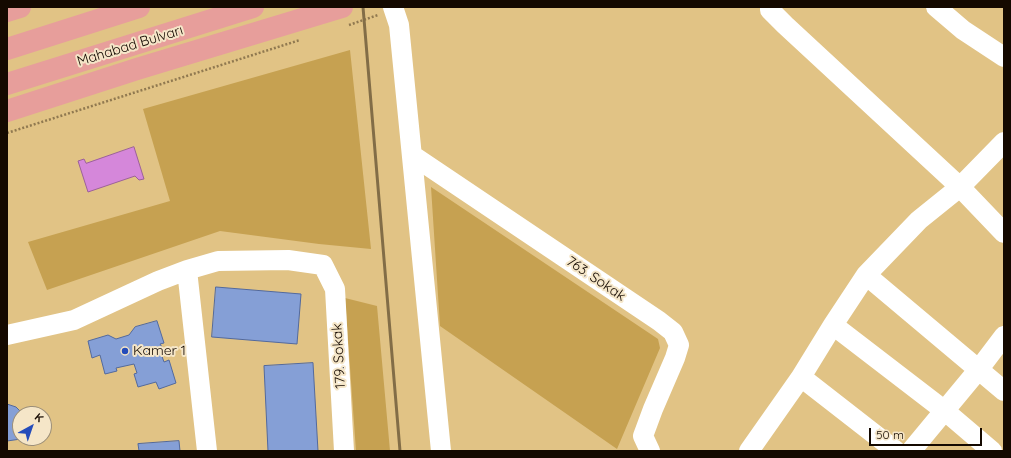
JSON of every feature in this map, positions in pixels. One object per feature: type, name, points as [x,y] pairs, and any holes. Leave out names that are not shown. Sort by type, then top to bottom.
[{"type":"main road","points":[[7,12],[20,7]]},
{"type":"main road","points":[[7,49],[139,7]]},
{"type":"main road","name":"Mahabad Bulvarı","points":[[7,84],[253,7]]},
{"type":"main road","points":[[7,111],[137,69],[343,17]]},
{"type":"street","points":[[770,7],[770,10],[785,25],[960,187],[1004,233]]},
{"type":"street","points":[[936,7],[963,30],[1004,57]]},
{"type":"street","points":[[394,8],[399,25],[441,451]]},
{"type":"street","points":[[749,451],[801,377],[866,275],[919,220],[960,187],[1004,142]]},
{"type":"street","name":"763. Sokak","points":[[412,155],[659,321],[673,332],[679,345],[675,358],[652,409],[643,436],[650,451]]},
{"type":"street","name":"179. Sokak","points":[[187,270],[218,261],[288,260],[323,265],[335,289],[344,451]]},
{"type":"street","points":[[7,335],[74,320],[158,281],[187,270],[207,451]]},
{"type":"street","points":[[866,275],[1004,391]]},
{"type":"street","points":[[833,325],[945,411],[992,451]]},
{"type":"street","points":[[911,451],[979,369],[1004,336]]},
{"type":"street","points":[[801,377],[896,451]]},
{"type":"path","points":[[343,17],[394,8]]},
{"type":"path","points":[[7,132],[307,38]]},
{"type":"shaded area","points":[[350,50],[371,249],[220,231],[47,290],[28,242],[170,201],[143,109]]},
{"type":"shaded area","points":[[134,147],[144,179],[139,180],[135,176],[88,192],[78,161],[84,159],[86,163]]},
{"type":"shaded area","points":[[431,187],[658,339],[660,348],[617,449],[440,326]]},
{"type":"shaded area","points":[[345,298],[377,306],[390,451],[356,451]]},
{"type":"building","points":[[216,287],[301,294],[297,344],[212,337]]},
{"type":"building","name":"Kamer 1","points":[[157,321],[164,343],[160,344],[162,347],[159,348],[164,362],[169,360],[176,383],[159,389],[156,382],[138,387],[134,374],[137,373],[134,364],[116,368],[117,371],[105,374],[100,355],[92,358],[88,341],[108,335],[116,339],[129,335],[135,327]]},
{"type":"building","points":[[313,363],[318,451],[268,451],[264,366]]},
{"type":"building","points":[[7,404],[13,406],[12,440],[7,441]]},
{"type":"building","points":[[179,441],[180,451],[139,451],[138,444]]},
{"type":"railway","points":[[363,7],[400,451]]},
{"type":"place","name":"Kamer 1","points":[[125,351]]}]
